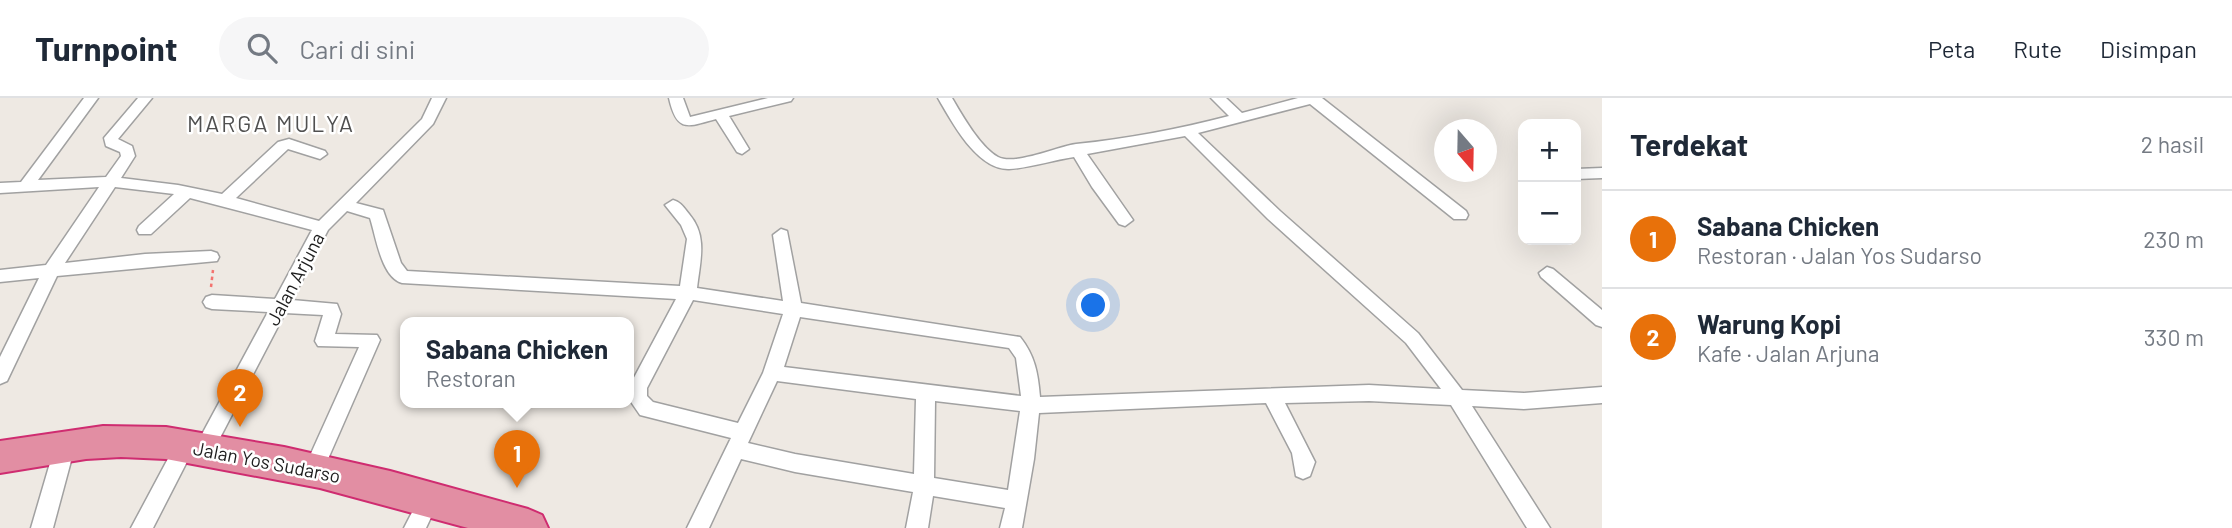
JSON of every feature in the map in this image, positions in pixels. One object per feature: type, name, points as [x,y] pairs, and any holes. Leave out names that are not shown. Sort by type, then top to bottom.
[{"type":"highway","name":"Jalan Yos Sudarso","points":[[0,457],[65,446],[137,441],[194,448],[314,469],[422,513],[528,528]]},
{"type":"street","points":[[25,187],[91,98]]},
{"type":"street","points":[[0,376],[52,269],[128,152],[111,143],[111,138],[145,98]]},
{"type":"street","name":"Jalan Arjuna","points":[[142,528],[194,448],[280,305],[322,227],[428,121],[439,98]]},
{"type":"street","points":[[676,98],[684,121],[721,115],[786,98]]},
{"type":"street","points":[[945,98],[962,127],[994,161],[1007,163],[1188,131],[1313,98],[1460,215]]},
{"type":"street","points":[[1218,98],[1239,118]]},
{"type":"street","points":[[721,115],[742,149]]},
{"type":"street","points":[[1188,131],[1273,215],[1412,338],[1442,375],[1539,528]]},
{"type":"street","points":[[224,201],[283,145],[289,144],[320,154]]},
{"type":"street","points":[[1077,149],[1097,183],[1125,220]]},
{"type":"street","points":[[1581,174],[1602,173]]},
{"type":"street","points":[[0,188],[142,184],[224,201],[322,227]]},
{"type":"street","points":[[145,230],[185,193]]},
{"type":"street","points":[[343,205],[377,214],[393,265],[402,277],[688,293],[1014,342],[1025,353],[1032,405],[1011,528]]},
{"type":"street","points":[[673,205],[688,223],[695,239],[688,293],[638,388],[638,398],[647,409],[795,463],[1016,502]]},
{"type":"street","points":[[698,528],[772,373],[793,310],[780,235]]},
{"type":"street","points":[[0,276],[52,269],[211,257]]},
{"type":"street","points":[[1547,273],[1602,320]]},
{"type":"street","points":[[212,302],[333,310],[324,341],[371,340],[314,469]]},
{"type":"street","points":[[772,373],[1032,405],[1369,393],[1524,401],[1602,394]]},
{"type":"street","points":[[917,528],[924,485],[926,392]]},
{"type":"street","points":[[1271,395],[1302,452],[1305,462],[1303,470]]},
{"type":"street","points":[[43,528],[65,446]]},
{"type":"path","points":[[211,257],[214,260],[209,300],[212,302]]},
{"type":"place","name":"Warung Kopi","points":[[240,427]]},
{"type":"place","name":"Sabana Chicken","points":[[517,488]]},
{"type":"district","name":"MARGA MULYA","points":[[271,124]]}]
